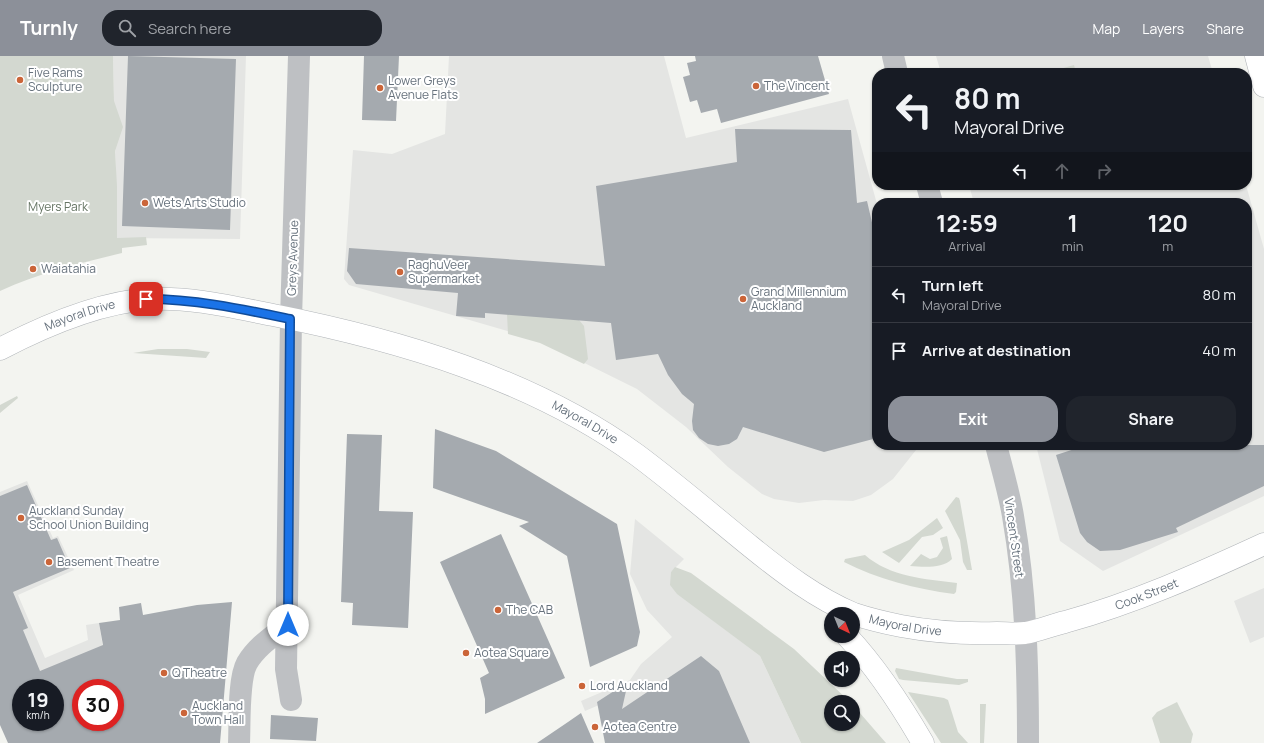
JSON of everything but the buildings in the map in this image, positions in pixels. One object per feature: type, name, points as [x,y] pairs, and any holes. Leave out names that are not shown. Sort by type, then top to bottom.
[{"type":"main road","points":[[1256,56],[1264,86]]},
{"type":"main road","name":"Mayoral Drive","points":[[0,349],[56,322],[100,309],[146,299],[176,299],[208,302],[361,334],[426,353],[528,393],[606,433],[641,458],[796,582],[830,602],[855,614],[903,626],[969,634],[1025,632]]},
{"type":"main road","name":"Cook Street","points":[[1025,632],[1089,615],[1145,595],[1264,544]]},
{"type":"main road","points":[[796,582],[824,612]]},
{"type":"main road","points":[[854,643],[868,658],[923,743]]},
{"type":"street","name":"Greys Avenue","points":[[291,700],[286,669],[288,625],[290,319],[299,56]]},
{"type":"street","points":[[893,56],[896,68]]},
{"type":"street","name":"Vincent Street","points":[[997,450],[1013,515],[1025,632]]},
{"type":"street","points":[[239,743],[242,673],[253,655],[262,645],[288,625]]},
{"type":"street","points":[[1025,632],[1028,688],[1028,743]]},
{"type":"shaded area","points":[[113,56],[246,56],[240,239],[117,238]]},
{"type":"shaded area","points":[[449,56],[664,56],[686,138],[848,99],[875,198],[872,198],[872,450],[916,450],[893,479],[871,495],[853,501],[824,500],[799,503],[774,499],[762,494],[728,467],[686,427],[637,389],[538,340],[349,285],[344,279],[353,150],[392,154],[445,134]]},
{"type":"shaded area","points":[[936,56],[1208,56],[1212,68],[940,68]]},
{"type":"shaded area","points":[[970,190],[1247,190],[1250,198],[973,198]]},
{"type":"shaded area","points":[[1252,206],[1264,249],[1264,496],[1103,571],[1060,541],[1037,450],[1252,450]]},
{"type":"shaded area","points":[[27,481],[53,538],[58,536],[74,570],[18,595],[45,658],[88,640],[86,625],[99,623],[107,672],[84,679],[72,679],[72,683],[64,685],[64,679],[12,679],[12,700],[0,717],[0,492]]},
{"type":"shaded area","points":[[635,519],[684,559],[671,572],[694,606],[760,656],[801,743],[636,743],[599,705],[585,711],[581,701],[630,680],[641,664],[672,637],[647,610],[630,574]]},
{"type":"shaded area","points":[[1264,588],[1264,637],[1250,643],[1234,601]]},
{"type":"green space","name":"Myers Park","points":[[0,56],[113,56],[114,101],[123,127],[115,151],[117,238],[146,237],[147,245],[122,248],[122,253],[45,274],[0,291]]},
{"type":"green space","points":[[1074,65],[1075,68],[1064,68]]},
{"type":"green space","points":[[507,314],[579,320],[584,326],[588,359],[584,364],[540,343],[508,334]]},
{"type":"green space","points":[[158,349],[187,349],[210,352],[206,358],[133,353]]},
{"type":"green space","points":[[17,396],[18,398],[0,413],[0,405]]},
{"type":"green space","points":[[956,497],[959,498],[960,501],[972,570],[967,570],[963,562],[960,540],[945,511]]},
{"type":"green space","points":[[937,518],[943,528],[933,535],[922,537],[899,563],[882,552],[909,540]]},
{"type":"green space","points":[[947,536],[952,559],[938,566],[910,566],[921,554],[930,559],[937,557],[943,548],[940,538]]},
{"type":"green space","points":[[865,555],[885,568],[908,576],[957,583],[956,592],[954,594],[911,586],[883,578],[844,562],[845,559]]},
{"type":"green space","points":[[675,567],[691,573],[794,649],[824,677],[824,687],[834,687],[843,695],[824,695],[824,731],[860,731],[860,713],[886,743],[801,743],[760,656],[677,594],[670,585],[671,572]]},
{"type":"green space","points":[[896,668],[957,679],[968,679],[968,682],[959,685],[903,680],[899,679],[895,671]]},
{"type":"green space","points":[[908,692],[948,700],[958,732],[968,743],[941,743]]},
{"type":"green space","points":[[1177,702],[1193,734],[1191,743],[1160,743],[1152,718],[1157,712]]},
{"type":"green space","points":[[980,704],[986,704],[984,743],[980,743]]},
{"type":"place","name":"Five Rams Sculpture","points":[[20,80]]},
{"type":"place","name":"The Vincent","points":[[756,86]]},
{"type":"place","name":"Lower Greys Avenue Flats","points":[[380,88]]},
{"type":"place","name":"Wets Arts Studio","points":[[145,203]]},
{"type":"place","name":"Waiatahia","points":[[33,269]]},
{"type":"place","name":"RaghuVeer Supermarket","points":[[400,272]]},
{"type":"place","name":"Grand Millennium Auckland","points":[[743,299]]},
{"type":"place","name":"Auckland Sunday School Union Building","points":[[21,518]]},
{"type":"place","name":"Basement Theatre","points":[[49,562]]},
{"type":"place","name":"The CAB","points":[[498,610]]},
{"type":"place","name":"Aotea Square","points":[[466,653]]},
{"type":"place","name":"Q Theatre","points":[[164,673]]},
{"type":"place","name":"Lord Auckland","points":[[582,686]]},
{"type":"place","name":"Auckland Town Hall","points":[[184,713]]},
{"type":"place","name":"Aotea Centre","points":[[595,727]]},
{"type":"route","points":[[146,299],[176,299],[208,302],[290,319],[288,625]]}]
